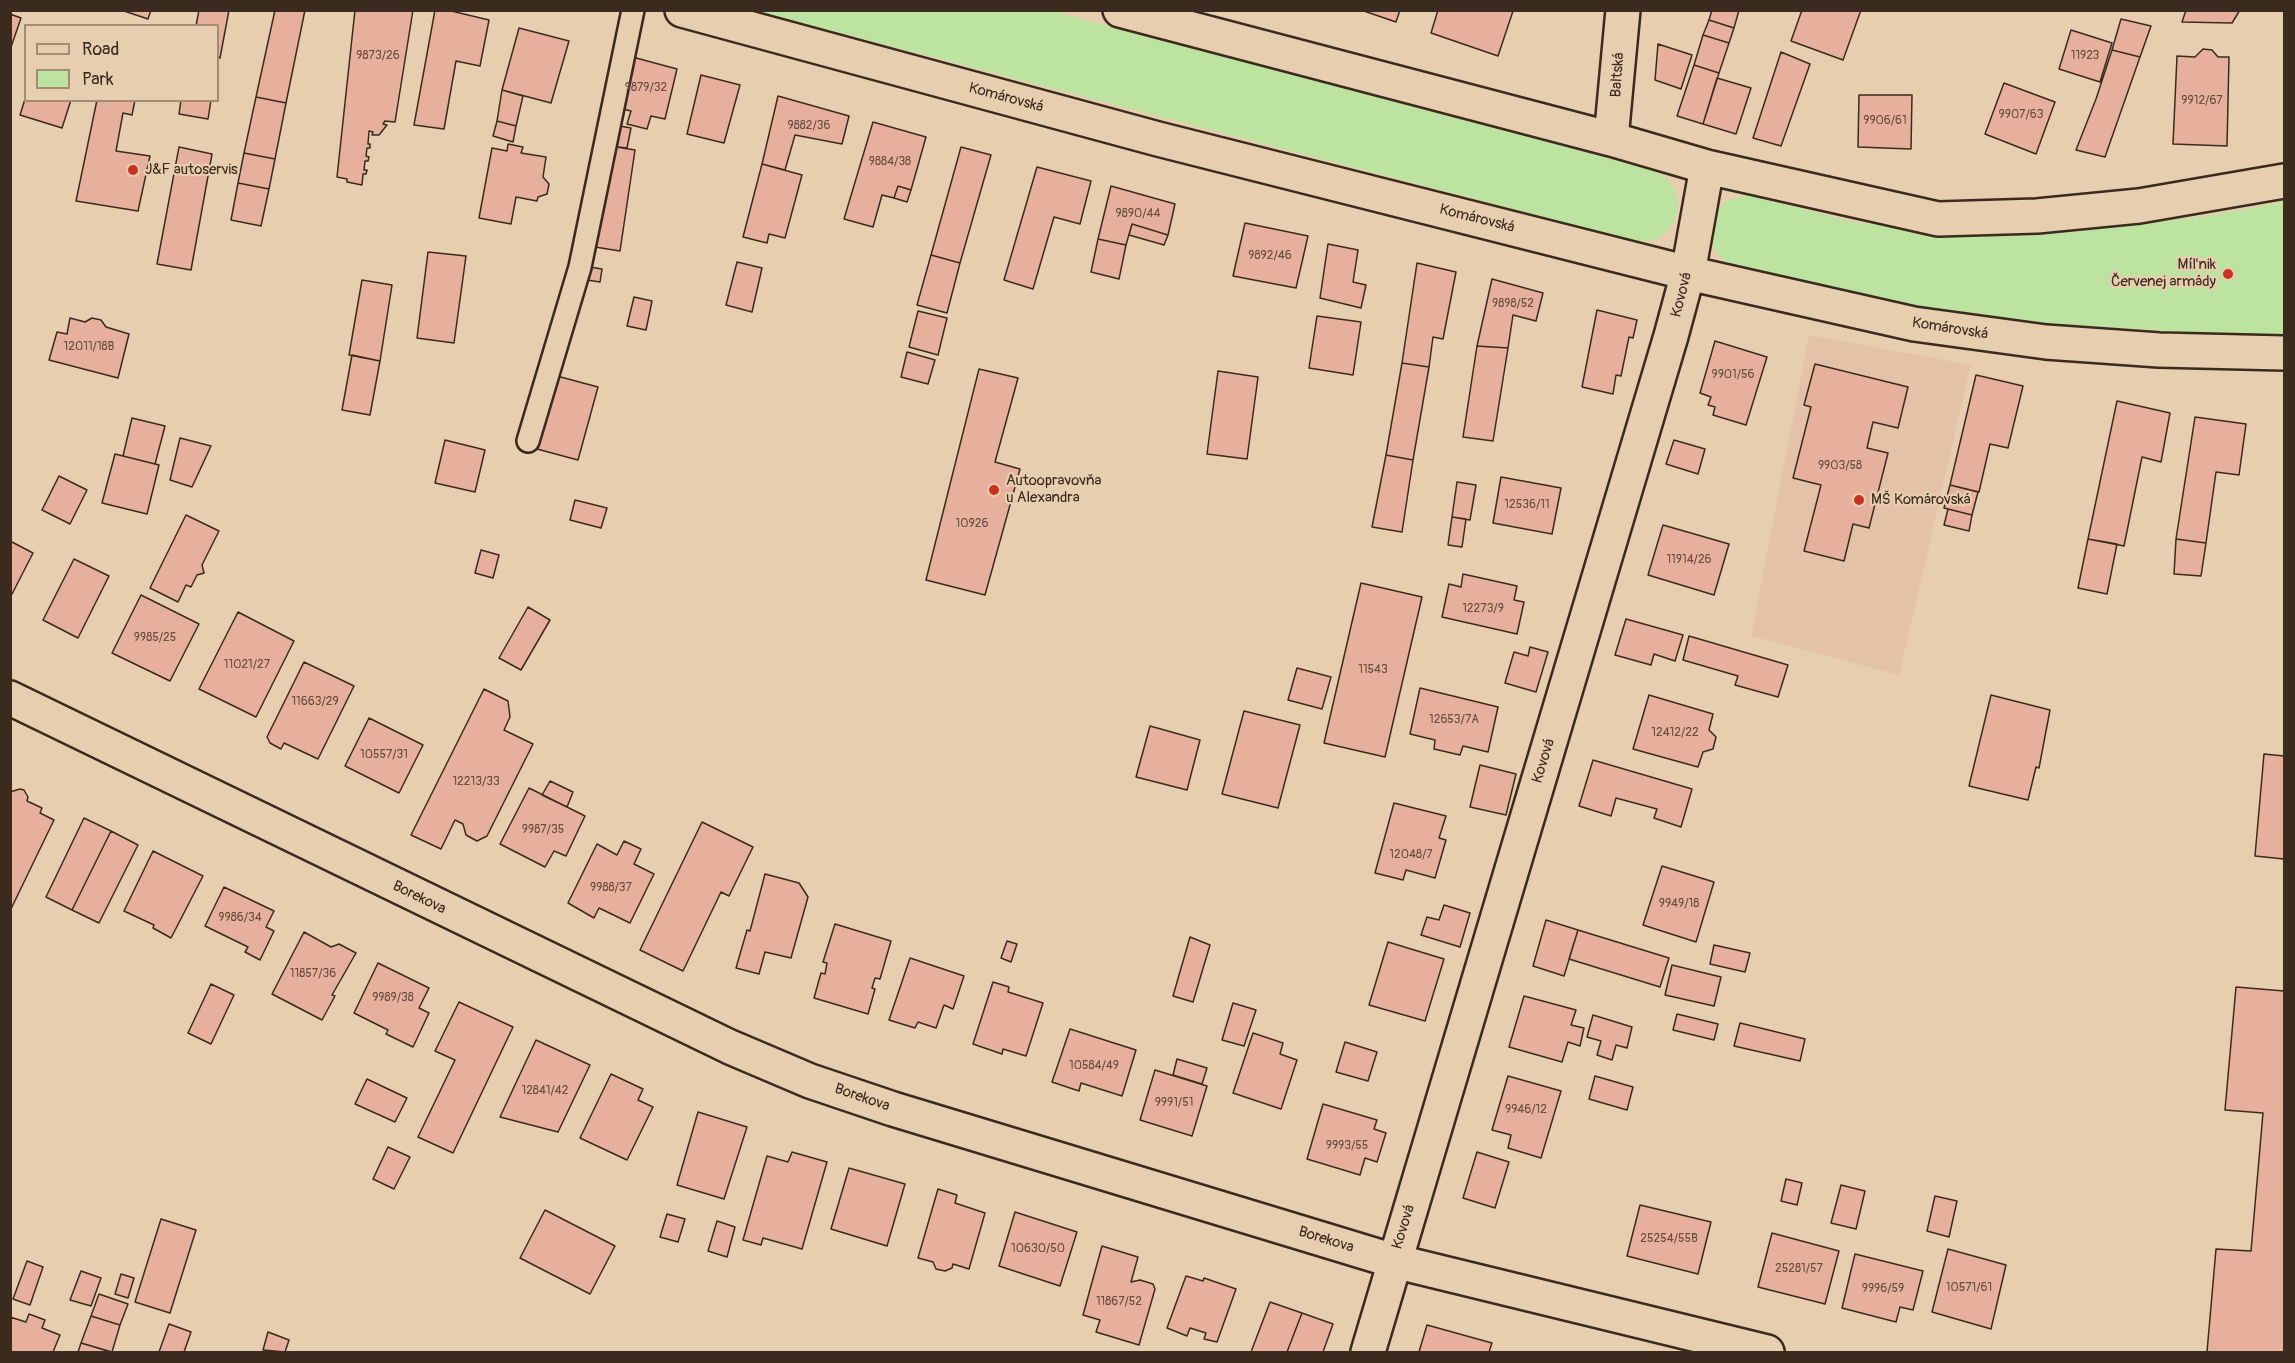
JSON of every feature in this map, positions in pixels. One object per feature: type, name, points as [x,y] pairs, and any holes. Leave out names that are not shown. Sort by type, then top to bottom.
[{"type":"street","name":"Komárovská","points":[[682,10],[1158,139],[1688,273],[1914,324],[2046,342],[2159,350],[2284,353]]},
{"type":"street","points":[[1120,10],[1611,139],[1707,167],[1938,219],[2037,216],[2139,206],[2284,182]]},
{"type":"street","name":"Baltská","points":[[1611,139],[1623,10]]},
{"type":"street","name":"Kovová","points":[[1368,1353],[1671,336],[1688,273],[1707,167]]},
{"type":"street","name":"Borekova","points":[[10,698],[730,1047],[810,1081],[893,1109],[1394,1261],[1767,1353]]},
{"type":"lane","points":[[528,441],[580,267],[633,10]]},
{"type":"shaded area","name":"MŠ Komárovská","points":[[1809,335],[1971,365],[1899,675],[1751,636]]},
{"type":"green space","points":[[757,11],[1052,11],[1656,171],[1675,189],[1678,201],[1677,214],[1671,227],[1660,237],[1649,241],[1635,241]]},
{"type":"green space","points":[[1752,196],[1853,222],[2017,236],[2200,217],[2284,202],[2284,337],[2034,324],[1854,295],[1730,264],[1714,249],[1710,238],[1711,221],[1717,210],[1729,200]]},
{"type":"building","points":[[121,10],[151,10],[148,19]]},
{"type":"building","points":[[199,10],[229,10],[220,58],[219,24],[196,24]]},
{"type":"building","points":[[275,10],[305,10],[286,103],[256,97]]},
{"type":"building","points":[[355,10],[413,10],[395,122],[385,121],[383,124],[387,125],[379,135],[372,135],[373,132],[369,131],[370,148],[367,148],[366,156],[369,157],[368,161],[365,161],[364,170],[367,170],[366,174],[363,174],[362,185],[337,177]]},
{"type":"building","points":[[435,10],[447,10],[489,20],[480,66],[456,61],[444,129],[414,125]]},
{"type":"building","points":[[1361,10],[1400,10],[1396,22]]},
{"type":"building","points":[[1438,10],[1513,11],[1498,56],[1431,33]]},
{"type":"building","points":[[1712,10],[1739,10],[1734,28],[1709,20]]},
{"type":"building","points":[[1802,10],[1861,10],[1843,60],[1791,41]]},
{"type":"building","points":[[2186,10],[2240,10],[2232,23],[2182,22]]},
{"type":"building","points":[[10,14],[21,18],[10,50]]},
{"type":"building","points":[[2121,19],[2151,26],[2140,57],[2112,50]]},
{"type":"building","points":[[1709,20],[1734,28],[1729,43],[1703,35]]},
{"type":"building","points":[[519,28],[569,41],[551,103],[502,90]]},
{"type":"building","points":[[2071,30],[2112,43],[2100,82],[2059,69]]},
{"type":"building","points":[[1703,35],[1729,43],[1719,73],[1694,65]]},
{"type":"building","points":[[1658,44],[1692,55],[1681,89],[1655,80]]},
{"type":"building","points":[[2203,49],[2212,50],[2218,57],[2229,57],[2227,146],[2173,144],[2177,56],[2195,57]]},
{"type":"building","points":[[2112,50],[2140,57],[2105,157],[2076,150]]},
{"type":"building","points":[[1781,52],[1810,64],[1781,146],[1753,138]]},
{"type":"building","points":[[625,55],[677,69],[665,119],[651,116],[647,129],[627,124],[631,111],[615,107]]},
{"type":"building","points":[[1694,65],[1719,73],[1703,124],[1677,116]]},
{"type":"building","points":[[701,75],[740,85],[724,143],[687,134]]},
{"type":"building","points":[[1717,78],[1751,88],[1736,134],[1703,124]]},
{"type":"building","points":[[2004,83],[2055,102],[2036,154],[1985,134]]},
{"type":"building","points":[[502,90],[523,96],[516,126],[497,121]]},
{"type":"building","points":[[1859,95],[1912,95],[1911,149],[1858,147]]},
{"type":"building","points":[[778,96],[849,116],[842,144],[795,135],[785,170],[762,164]]},
{"type":"building","points":[[256,97],[286,103],[275,159],[244,153]]},
{"type":"building","points":[[24,102],[70,102],[62,128],[20,115]]},
{"type":"building","points":[[97,102],[135,102],[132,115],[123,113],[116,151],[150,156],[138,211],[76,201]]},
{"type":"building","points":[[181,102],[211,102],[208,119],[179,114]]},
{"type":"building","points":[[497,121],[516,126],[513,142],[493,136]]},
{"type":"building","points":[[873,122],[926,137],[911,190],[898,186],[894,198],[882,195],[873,227],[844,219]]},
{"type":"building","points":[[614,125],[631,128],[627,148],[610,146]]},
{"type":"building","points":[[508,144],[523,147],[521,153],[546,157],[543,177],[549,184],[547,194],[538,197],[537,201],[516,197],[511,224],[479,218],[492,148],[507,151]]},
{"type":"building","points":[[610,146],[635,150],[620,251],[595,247]]},
{"type":"building","points":[[179,147],[212,154],[191,270],[157,264]]},
{"type":"building","points":[[961,147],[991,155],[960,263],[931,255]]},
{"type":"building","points":[[244,153],[275,159],[269,189],[238,183]]},
{"type":"building","points":[[762,164],[802,175],[785,238],[769,234],[767,243],[743,237]]},
{"type":"building","points":[[1037,167],[1091,181],[1080,224],[1054,217],[1033,289],[1004,280]]},
{"type":"building","points":[[238,183],[269,189],[261,226],[231,220]]},
{"type":"building","points":[[898,186],[911,190],[907,202],[894,198]]},
{"type":"building","points":[[1111,186],[1175,204],[1168,235],[1132,224],[1126,245],[1098,239]]},
{"type":"building","points":[[1245,223],[1308,236],[1296,288],[1233,276]]},
{"type":"building","points":[[1132,224],[1168,235],[1164,245],[1129,235]]},
{"type":"building","points":[[1098,239],[1126,245],[1119,279],[1091,272]]},
{"type":"building","points":[[1328,244],[1358,250],[1353,282],[1366,285],[1361,308],[1320,298]]},
{"type":"building","points":[[428,252],[466,256],[454,343],[417,338]]},
{"type":"building","points":[[931,255],[960,263],[947,313],[917,305]]},
{"type":"building","points":[[737,262],[762,268],[752,312],[726,305]]},
{"type":"building","points":[[1417,263],[1456,272],[1443,339],[1433,337],[1429,367],[1402,363]]},
{"type":"building","points":[[590,267],[602,269],[600,282],[587,280]]},
{"type":"building","points":[[1492,279],[1543,293],[1536,321],[1513,315],[1508,348],[1477,346]]},
{"type":"building","points":[[362,280],[392,285],[380,361],[349,355]]},
{"type":"building","points":[[634,297],[652,301],[646,330],[627,326]]},
{"type":"building","points":[[1597,310],[1637,320],[1633,338],[1629,337],[1621,376],[1616,375],[1613,394],[1582,387]]},
{"type":"building","points":[[918,311],[947,318],[938,355],[909,347]]},
{"type":"building","points":[[1317,316],[1361,322],[1353,375],[1309,368]]},
{"type":"building","points":[[70,318],[85,322],[92,318],[101,320],[106,327],[129,334],[118,378],[49,360],[57,332],[67,334]]},
{"type":"building","points":[[1715,341],[1767,357],[1746,425],[1713,415],[1715,407],[1708,405],[1711,397],[1700,393]]},
{"type":"building","points":[[1477,346],[1508,348],[1493,441],[1463,437]]},
{"type":"building","points":[[907,352],[935,360],[928,384],[901,377]]},
{"type":"building","points":[[352,355],[380,361],[370,415],[342,410]]},
{"type":"building","points":[[1402,363],[1429,367],[1413,460],[1386,455]]},
{"type":"building","points":[[1815,364],[1908,387],[1898,428],[1873,422],[1867,448],[1888,453],[1869,528],[1853,524],[1844,561],[1804,551],[1821,485],[1793,478],[1811,407],[1804,405]]},
{"type":"building","points":[[979,369],[1018,378],[995,462],[1020,469],[985,595],[926,580]]},
{"type":"building","points":[[1218,371],[1258,377],[1247,459],[1207,454]]},
{"type":"building","points":[[1976,375],[2023,386],[2008,448],[1990,444],[1979,492],[1950,485]]},
{"type":"building","points":[[557,376],[598,387],[578,460],[537,449]]},
{"type":"building","points":[[2117,401],[2170,413],[2161,462],[2142,457],[2124,546],[2088,539]]},
{"type":"building","points":[[2195,417],[2246,424],[2239,475],[2216,472],[2206,543],[2176,539]]},
{"type":"building","points":[[132,418],[165,426],[155,464],[123,456]]},
{"type":"building","points":[[180,438],[211,446],[192,487],[170,480]]},
{"type":"building","points":[[445,440],[485,450],[475,492],[435,483]]},
{"type":"building","points":[[1674,440],[1705,449],[1698,474],[1666,464]]},
{"type":"building","points":[[115,454],[159,465],[147,514],[102,503]]},
{"type":"building","points":[[1386,455],[1413,460],[1402,532],[1372,527]]},
{"type":"building","points":[[59,476],[87,490],[70,524],[42,510]]},
{"type":"building","points":[[1501,477],[1561,488],[1552,534],[1493,523]]},
{"type":"building","points":[[1457,482],[1476,485],[1470,520],[1452,517]]},
{"type":"building","points":[[1950,485],[1978,492],[1972,515],[1944,508]]},
{"type":"building","points":[[575,500],[607,508],[601,528],[570,520]]},
{"type":"building","points":[[1948,509],[1972,515],[1969,531],[1944,525]]},
{"type":"building","points":[[186,515],[219,531],[202,565],[204,573],[197,575],[191,587],[186,585],[178,602],[150,588]]},
{"type":"building","points":[[1452,517],[1466,519],[1462,547],[1448,545]]},
{"type":"building","points":[[1663,525],[1729,544],[1714,595],[1648,575]]},
{"type":"building","points":[[2088,539],[2117,544],[2107,594],[2078,588]]},
{"type":"building","points":[[2176,539],[2206,543],[2201,576],[2174,574]]},
{"type":"building","points":[[10,541],[33,553],[10,598]]},
{"type":"building","points":[[481,550],[499,555],[493,578],[475,573]]},
{"type":"building","points":[[74,559],[109,576],[78,638],[43,620]]},
{"type":"building","points":[[1463,574],[1517,586],[1514,600],[1524,602],[1517,634],[1442,617],[1449,584],[1461,587]]},
{"type":"building","points":[[1361,583],[1422,597],[1385,757],[1324,743]]},
{"type":"building","points":[[141,595],[199,624],[170,681],[112,653]]},
{"type":"building","points":[[528,607],[550,620],[521,670],[499,658]]},
{"type":"building","points":[[238,612],[294,641],[256,717],[199,689]]},
{"type":"building","points":[[1626,619],[1683,635],[1675,661],[1654,654],[1651,665],[1615,655]]},
{"type":"building","points":[[1689,636],[1788,665],[1778,697],[1735,685],[1738,676],[1683,660]]},
{"type":"building","points":[[1530,647],[1548,652],[1536,692],[1505,683],[1514,652],[1528,656]]},
{"type":"building","points":[[304,662],[354,686],[318,759],[284,743],[281,749],[270,743],[267,737]]},
{"type":"building","points":[[1297,668],[1331,677],[1322,709],[1288,700]]},
{"type":"building","points":[[1420,688],[1498,707],[1488,752],[1463,746],[1460,755],[1434,749],[1435,740],[1410,734]]},
{"type":"building","points":[[484,689],[508,701],[510,717],[504,730],[533,744],[487,836],[477,841],[466,835],[463,824],[455,820],[441,849],[411,835]]},
{"type":"building","points":[[1649,695],[1713,714],[1709,730],[1716,737],[1713,749],[1703,752],[1698,767],[1633,749]]},
{"type":"building","points":[[1991,695],[2050,710],[2039,768],[2036,767],[2028,800],[1969,786]]},
{"type":"building","points":[[1244,711],[1300,725],[1278,808],[1222,794]]},
{"type":"building","points":[[369,718],[423,745],[399,793],[345,766]]},
{"type":"building","points":[[1150,726],[1200,740],[1187,790],[1136,777]]},
{"type":"building","points":[[2264,754],[2284,756],[2284,859],[2255,856]]},
{"type":"building","points":[[1593,760],[1692,789],[1681,827],[1654,818],[1657,809],[1616,798],[1611,816],[1579,806]]},
{"type":"building","points":[[1480,765],[1516,774],[1506,815],[1470,807]]},
{"type":"building","points":[[550,781],[573,792],[567,807],[542,795]]},
{"type":"building","points":[[529,788],[585,816],[566,856],[554,851],[545,867],[500,844]]},
{"type":"building","points":[[24,790],[28,797],[27,801],[42,808],[40,813],[54,820],[10,911],[10,792]]},
{"type":"building","points":[[1394,803],[1446,816],[1439,838],[1446,840],[1435,878],[1406,870],[1403,880],[1375,873]]},
{"type":"building","points":[[84,818],[111,831],[72,910],[46,897]]},
{"type":"building","points":[[702,822],[753,847],[729,896],[721,892],[683,971],[640,950]]},
{"type":"building","points":[[111,831],[138,845],[99,923],[72,910]]},
{"type":"building","points":[[624,841],[641,849],[634,864],[654,874],[630,923],[599,908],[594,918],[568,903],[597,844],[617,855]]},
{"type":"building","points":[[153,851],[203,876],[171,938],[153,928],[154,925],[124,911]]},
{"type":"building","points":[[1662,866],[1714,882],[1696,942],[1643,925]]},
{"type":"building","points":[[765,874],[799,883],[808,897],[791,958],[765,952],[759,974],[736,968],[747,930],[750,931]]},
{"type":"building","points":[[224,887],[274,911],[266,927],[274,931],[260,960],[245,952],[248,947],[205,926]]},
{"type":"building","points":[[1444,905],[1470,913],[1460,947],[1421,935],[1427,917],[1439,920]]},
{"type":"building","points":[[1546,920],[1578,930],[1564,976],[1533,966]]},
{"type":"building","points":[[835,924],[891,941],[880,979],[875,978],[872,988],[875,989],[868,1014],[814,998],[821,973],[825,974],[827,963],[823,962]]},
{"type":"building","points":[[1578,930],[1669,958],[1660,987],[1569,959]]},
{"type":"building","points":[[304,932],[331,947],[339,944],[356,953],[332,995],[335,996],[322,1020],[272,994]]},
{"type":"building","points":[[1190,937],[1210,945],[1193,1002],[1173,996]]},
{"type":"building","points":[[1007,941],[1017,944],[1011,962],[1001,958]]},
{"type":"building","points":[[1388,942],[1444,959],[1425,1021],[1369,1005]]},
{"type":"building","points":[[1714,945],[1750,953],[1745,972],[1710,964]]},
{"type":"building","points":[[910,958],[964,976],[953,1009],[944,1005],[936,1028],[918,1022],[915,1028],[889,1020]]},
{"type":"building","points":[[378,963],[429,988],[419,1008],[429,1013],[413,1047],[386,1034],[388,1030],[354,1013]]},
{"type":"building","points":[[1672,965],[1721,977],[1714,1006],[1665,995]]},
{"type":"building","points":[[993,982],[1009,987],[1008,992],[1043,1003],[1026,1056],[1003,1049],[1002,1054],[973,1044]]},
{"type":"building","points":[[211,984],[234,995],[211,1044],[188,1033]]},
{"type":"building","points":[[2236,987],[2284,991],[2284,1352],[2207,1352],[2216,1249],[2251,1251],[2263,1113],[2225,1110]]},
{"type":"building","points":[[1524,996],[1576,1010],[1571,1025],[1584,1028],[1580,1046],[1568,1042],[1562,1062],[1509,1047]]},
{"type":"building","points":[[459,1002],[513,1027],[453,1153],[418,1137],[455,1060],[435,1051]]},
{"type":"building","points":[[1233,1003],[1256,1010],[1244,1046],[1222,1040]]},
{"type":"building","points":[[1677,1014],[1718,1024],[1714,1040],[1673,1030]]},
{"type":"building","points":[[1593,1015],[1632,1027],[1627,1048],[1616,1045],[1612,1060],[1597,1055],[1601,1041],[1587,1037]]},
{"type":"building","points":[[1740,1023],[1805,1039],[1800,1061],[1734,1046]]},
{"type":"building","points":[[1070,1029],[1136,1050],[1122,1096],[1081,1083],[1079,1091],[1052,1082]]},
{"type":"building","points":[[1253,1033],[1283,1043],[1280,1054],[1297,1060],[1281,1109],[1233,1093]]},
{"type":"building","points":[[536,1040],[590,1065],[558,1132],[500,1117]]},
{"type":"building","points":[[1345,1042],[1377,1052],[1368,1081],[1336,1072]]},
{"type":"building","points":[[1177,1059],[1207,1068],[1202,1084],[1173,1075]]},
{"type":"building","points":[[1155,1070],[1207,1086],[1192,1136],[1140,1120]]},
{"type":"building","points":[[611,1074],[643,1089],[638,1100],[653,1107],[627,1160],[580,1138]]},
{"type":"building","points":[[1508,1076],[1561,1091],[1541,1158],[1508,1148],[1511,1135],[1492,1130]]},
{"type":"building","points":[[1595,1076],[1633,1087],[1627,1110],[1589,1099]]},
{"type":"building","points":[[367,1079],[407,1098],[395,1122],[355,1104]]},
{"type":"building","points":[[1323,1104],[1377,1120],[1374,1129],[1386,1133],[1377,1162],[1365,1158],[1360,1175],[1307,1159]]},
{"type":"building","points":[[698,1112],[747,1127],[724,1199],[677,1185]]},
{"type":"building","points":[[388,1147],[410,1157],[394,1189],[373,1179]]},
{"type":"building","points":[[792,1152],[827,1162],[802,1249],[763,1238],[761,1245],[743,1240],[767,1156],[788,1162]]},
{"type":"building","points":[[1477,1152],[1509,1162],[1495,1208],[1463,1198]]},
{"type":"building","points":[[849,1168],[905,1184],[887,1246],[831,1229]]},
{"type":"building","points":[[1786,1179],[1802,1183],[1797,1205],[1781,1201]]},
{"type":"building","points":[[1841,1185],[1865,1191],[1856,1229],[1831,1223]]},
{"type":"building","points":[[938,1189],[957,1195],[955,1203],[985,1213],[969,1269],[953,1264],[952,1268],[945,1271],[936,1269],[933,1262],[918,1258]]},
{"type":"building","points":[[1935,1196],[1957,1201],[1949,1237],[1927,1231]]},
{"type":"building","points":[[1640,1205],[1711,1222],[1698,1274],[1627,1256]]},
{"type":"building","points":[[545,1210],[615,1246],[590,1294],[520,1258]]},
{"type":"building","points":[[1015,1212],[1077,1232],[1060,1286],[999,1266]]},
{"type":"building","points":[[667,1214],[685,1219],[678,1242],[660,1237]]},
{"type":"building","points":[[161,1219],[196,1230],[170,1313],[135,1302]]},
{"type":"building","points":[[717,1221],[735,1227],[727,1257],[708,1251]]},
{"type":"building","points":[[1772,1233],[1839,1251],[1825,1304],[1758,1287]]},
{"type":"building","points":[[1102,1246],[1138,1257],[1131,1282],[1140,1280],[1153,1284],[1155,1289],[1139,1345],[1096,1332],[1100,1320],[1083,1315]]},
{"type":"building","points":[[1948,1249],[2006,1265],[1991,1329],[1932,1312]]},
{"type":"building","points":[[1855,1254],[1923,1271],[1913,1310],[1900,1307],[1896,1322],[1842,1308]]},
{"type":"building","points":[[27,1261],[43,1267],[30,1305],[13,1299]]},
{"type":"building","points":[[81,1271],[101,1278],[91,1306],[70,1300]]},
{"type":"building","points":[[121,1274],[134,1278],[128,1298],[115,1294]]},
{"type":"building","points":[[1186,1276],[1203,1281],[1204,1278],[1236,1289],[1217,1342],[1204,1339],[1206,1333],[1190,1328],[1187,1336],[1167,1328]]},
{"type":"building","points":[[99,1294],[128,1304],[120,1325],[91,1316]]},
{"type":"building","points":[[1270,1302],[1302,1313],[1287,1352],[1251,1352]]},
{"type":"building","points":[[1302,1313],[1333,1324],[1323,1352],[1287,1352]]},
{"type":"building","points":[[29,1314],[45,1320],[42,1328],[60,1335],[53,1352],[10,1352],[10,1317],[26,1322]]},
{"type":"building","points":[[91,1316],[120,1325],[112,1352],[81,1343]]},
{"type":"building","points":[[169,1324],[191,1332],[184,1352],[159,1352]]},
{"type":"building","points":[[1427,1325],[1492,1343],[1489,1352],[1419,1352]]},
{"type":"building","points":[[268,1332],[289,1340],[285,1352],[263,1350]]},
{"type":"building","points":[[81,1343],[111,1352],[78,1352]]},
{"type":"place","name":"J&F autoservis","points":[[133,170]]},
{"type":"place","name":"Míľnik Červenej armády","points":[[2228,274]]},
{"type":"place","name":"Autoopravovňa u Alexandra","points":[[994,490]]},
{"type":"place","name":"MŠ Komárovská","points":[[1859,500]]}]
